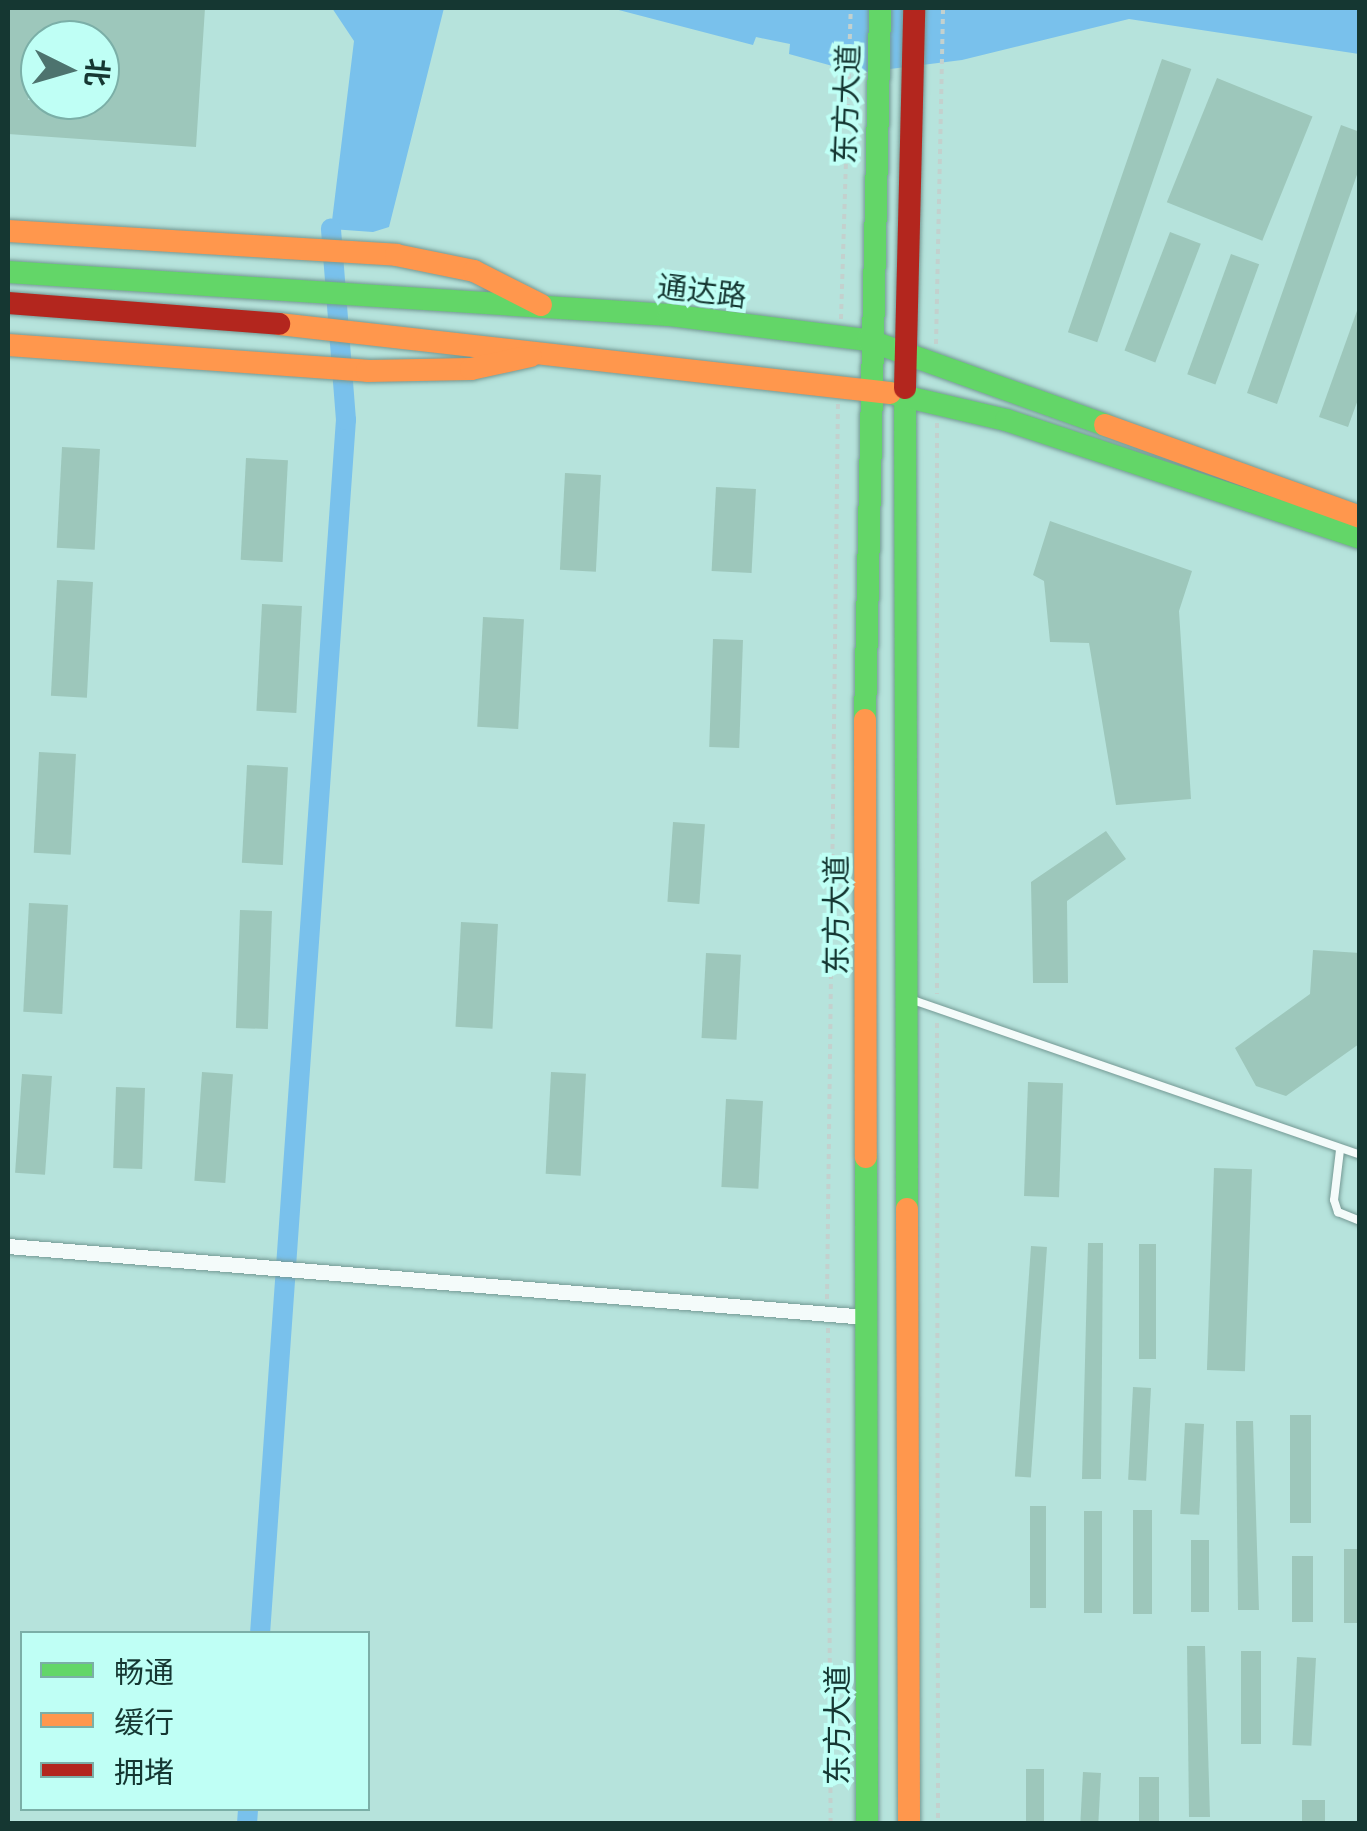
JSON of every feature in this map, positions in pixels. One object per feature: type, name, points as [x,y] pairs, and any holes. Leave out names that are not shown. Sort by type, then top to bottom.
[{"type":"main road","name":"东方大道","points":[[867,1824],[866,388],[880,8]]},
{"type":"main road","points":[[909,1824],[905,357],[914,8]]},
{"type":"main road","points":[[8,231],[396,255],[474,271],[548,309]]},
{"type":"main road","name":"通达路","points":[[8,272],[548,309],[868,340],[937,369],[1360,517]]},
{"type":"main road","points":[[8,302],[552,352],[866,388],[937,400],[1360,538]]},
{"type":"main road","points":[[8,345],[368,371],[471,369],[552,352]]},
{"type":"street","points":[[8,1246],[866,1317]]},
{"type":"lane","points":[[908,998],[1360,1155]]},
{"type":"lane","points":[[1340,1150],[1334,1200],[1338,1212],[1360,1221]]},
{"type":"path","points":[[841,330],[851,8]]},
{"type":"path","points":[[937,369],[943,8]]},
{"type":"path","points":[[831,1824],[827,1274],[839,384]]},
{"type":"path","points":[[937,400],[938,1824]]},
{"type":"water","points":[[332,8],[444,8],[389,227],[373,232],[331,229],[354,41]]},
{"type":"water","points":[[611,8],[1359,8],[1359,54],[1129,19],[962,60],[858,73],[789,54],[790,44],[756,37],[753,45]]},
{"type":"building","points":[[8,8],[205,8],[196,147],[8,134]]},
{"type":"building","points":[[1162,59],[1191,69],[1097,342],[1068,332]]},
{"type":"building","points":[[1217,78],[1312,117],[1262,241],[1167,202]]},
{"type":"building","points":[[1341,125],[1360,132],[1360,166],[1277,404],[1247,393]]},
{"type":"building","points":[[1170,232],[1201,244],[1155,362],[1124,351]]},
{"type":"building","points":[[1231,254],[1259,264],[1215,385],[1187,374]]},
{"type":"building","points":[[1358,308],[1360,394],[1348,427],[1319,417]]},
{"type":"building","points":[[62,447],[100,449],[95,550],[57,548]]},
{"type":"building","points":[[246,458],[288,460],[283,562],[241,560]]},
{"type":"building","points":[[565,473],[601,475],[596,572],[560,570]]},
{"type":"building","points":[[716,487],[756,489],[752,573],[712,571]]},
{"type":"building","points":[[1050,521],[1192,571],[1179,611],[1191,799],[1116,805],[1089,643],[1050,642],[1044,581],[1033,575]]},
{"type":"building","points":[[57,580],[93,582],[87,698],[51,696]]},
{"type":"building","points":[[262,604],[302,606],[296,713],[256,711]]},
{"type":"building","points":[[483,617],[524,619],[518,729],[477,727]]},
{"type":"building","points":[[713,639],[743,640],[739,748],[709,747]]},
{"type":"building","points":[[39,752],[76,754],[71,855],[34,853]]},
{"type":"building","points":[[247,765],[288,767],[283,865],[242,863]]},
{"type":"building","points":[[673,822],[705,824],[699,904],[667,902]]},
{"type":"building","points":[[1106,831],[1126,859],[1067,901],[1068,983],[1033,983],[1031,882]]},
{"type":"building","points":[[29,903],[68,905],[62,1014],[23,1012]]},
{"type":"building","points":[[240,910],[272,911],[268,1029],[236,1028]]},
{"type":"building","points":[[461,922],[498,924],[492,1029],[456,1027]]},
{"type":"building","points":[[1313,950],[1360,953],[1359,1044],[1286,1096],[1256,1086],[1235,1048],[1310,994]]},
{"type":"building","points":[[706,953],[741,955],[737,1040],[702,1038]]},
{"type":"building","points":[[202,1072],[233,1074],[225,1183],[194,1181]]},
{"type":"building","points":[[551,1072],[586,1074],[581,1176],[546,1174]]},
{"type":"building","points":[[22,1074],[52,1076],[45,1175],[15,1173]]},
{"type":"building","points":[[1028,1082],[1063,1083],[1059,1197],[1024,1196]]},
{"type":"building","points":[[116,1087],[145,1088],[142,1169],[113,1168]]},
{"type":"building","points":[[726,1099],[763,1101],[758,1189],[721,1187]]},
{"type":"building","points":[[1214,1168],[1252,1169],[1245,1371],[1207,1370]]},
{"type":"building","points":[[1088,1243],[1103,1243],[1101,1479],[1082,1479]]},
{"type":"building","points":[[1139,1244],[1156,1244],[1156,1359],[1139,1359]]},
{"type":"building","points":[[1031,1246],[1047,1247],[1031,1478],[1015,1476]]},
{"type":"building","points":[[1133,1387],[1151,1388],[1146,1481],[1128,1480]]},
{"type":"building","points":[[1290,1415],[1311,1415],[1311,1523],[1290,1523]]},
{"type":"building","points":[[1236,1421],[1253,1421],[1259,1610],[1238,1610]]},
{"type":"building","points":[[1185,1423],[1204,1424],[1199,1515],[1180,1514]]},
{"type":"building","points":[[1030,1506],[1046,1506],[1046,1608],[1030,1608]]},
{"type":"building","points":[[1133,1510],[1152,1510],[1152,1614],[1133,1614]]},
{"type":"building","points":[[1084,1511],[1102,1511],[1102,1613],[1084,1613]]},
{"type":"building","points":[[1191,1540],[1209,1540],[1209,1612],[1191,1612]]},
{"type":"building","points":[[1344,1549],[1360,1549],[1360,1623],[1344,1623]]},
{"type":"building","points":[[1292,1556],[1313,1556],[1313,1622],[1292,1622]]},
{"type":"building","points":[[1187,1646],[1205,1646],[1210,1817],[1189,1817]]},
{"type":"building","points":[[1241,1651],[1261,1651],[1261,1744],[1241,1744]]},
{"type":"building","points":[[1297,1657],[1316,1658],[1311,1746],[1292,1745]]},
{"type":"building","points":[[1026,1769],[1044,1769],[1044,1824],[1026,1824]]},
{"type":"building","points":[[1083,1772],[1101,1773],[1098,1824],[1080,1824]]},
{"type":"building","points":[[1139,1777],[1159,1777],[1159,1824],[1139,1824]]},
{"type":"building","points":[[1302,1800],[1325,1800],[1325,1824],[1302,1824]]},
{"type":"waterway","points":[[260,1631],[346,420],[331,229]]},
{"type":"waterway","points":[[247,1824],[248,1811]]},
{"type":"traffic: fast","points":[[865,720],[880,8]]},
{"type":"traffic: fast","points":[[8,272],[669,315],[868,340],[1105,425]]},
{"type":"traffic: fast","points":[[905,388],[907,1209]]},
{"type":"traffic: fast","points":[[890,393],[1006,420],[1360,538]]},
{"type":"traffic: fast","points":[[866,1157],[867,1824]]},
{"type":"traffic: slow","points":[[8,231],[396,255],[474,271],[541,305]]},
{"type":"traffic: slow","points":[[279,324],[890,393]]},
{"type":"traffic: slow","points":[[8,345],[367,371],[471,369],[531,356]]},
{"type":"traffic: slow","points":[[1105,425],[1360,517]]},
{"type":"traffic: slow","points":[[865,720],[866,1157]]},
{"type":"traffic: slow","points":[[907,1209],[909,1824]]},
{"type":"traffic: jam","points":[[905,388],[914,8]]},
{"type":"traffic: jam","points":[[8,303],[279,324]]}]
